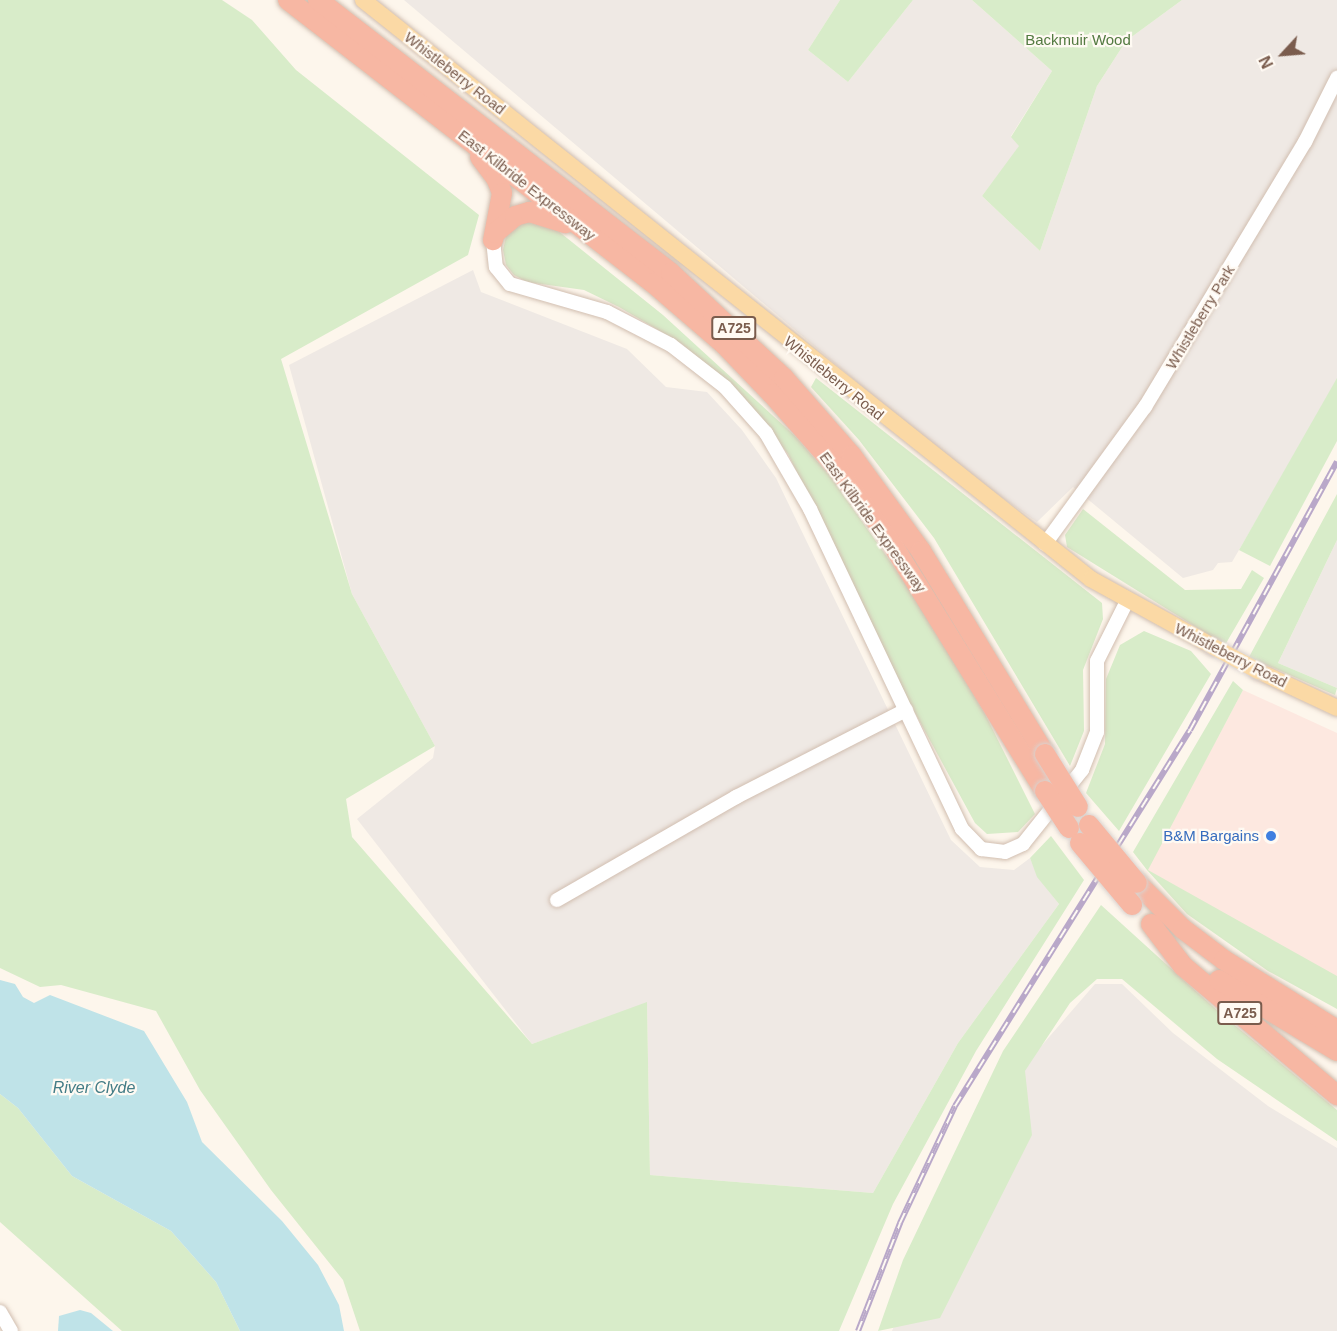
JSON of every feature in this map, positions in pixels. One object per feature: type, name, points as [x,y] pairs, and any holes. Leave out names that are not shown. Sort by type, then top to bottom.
[{"type":"highway","name":"East Kilbride Expressway","points":[[288,0],[584,229],[724,344],[838,470],[911,571],[1045,792],[1074,835],[1132,905],[1151,924],[1232,989],[1337,1051]]},
{"type":"highway","name":"East Kilbride Expressway","points":[[318,0],[671,273],[784,378],[852,456],[921,551],[1089,825],[1137,883],[1183,928],[1224,960],[1337,1030]]},
{"type":"highway","points":[[474,143],[502,193],[494,236]]},
{"type":"highway","points":[[494,236],[515,216],[529,212],[584,229]]},
{"type":"highway","name":"A725","points":[[1151,924],[1183,966],[1337,1095]]},
{"type":"main road","name":"Whistleberry Road","points":[[363,0],[1045,544],[1127,601],[1258,671],[1337,708]]},
{"type":"street","name":"Whistleberry Park","points":[[1045,544],[1145,407],[1305,142],[1337,78]]},
{"type":"street","points":[[494,236],[496,267],[510,284],[596,308],[640,328],[691,359],[740,403],[776,448],[800,489],[965,834],[986,850],[1016,848],[1030,838],[1057,805],[1088,760],[1097,732],[1097,661],[1127,601]]},
{"type":"street","points":[[557,900],[741,795],[906,710]]},
{"type":"street","points":[[0,1312],[11,1331]]},
{"type":"shaded area","points":[[404,0],[840,0],[808,50],[848,82],[913,0],[972,0],[1052,71],[1011,136],[1020,146],[982,196],[1040,251],[1097,86],[1126,41],[1182,0],[1337,0],[1337,382],[1232,562],[1218,563],[1213,570],[1183,578],[1073,487],[1037,522],[954,464]]},
{"type":"shaded area","points":[[473,270],[481,292],[627,349],[666,387],[707,392],[742,430],[776,478],[951,840],[980,867],[1014,870],[1030,858],[1038,877],[1059,904],[958,1043],[873,1193],[650,1175],[647,1003],[532,1044],[357,819],[433,758],[435,746],[352,594],[289,365]]},
{"type":"shaded area","points":[[1337,540],[1337,688],[1278,663]]},
{"type":"shaded area","points":[[1243,690],[1337,733],[1337,977],[1147,870]]},
{"type":"shaded area","points":[[1095,984],[1122,984],[1173,1033],[1268,1106],[1337,1148],[1337,1331],[892,1331],[986,1110]]},
{"type":"green space","points":[[0,0],[222,0],[252,20],[296,70],[479,215],[468,255],[281,359],[352,594],[435,746],[346,799],[352,837],[532,1044],[647,1002],[650,1175],[873,1193],[958,1043],[1059,904],[1037,877],[1030,858],[1051,836],[1084,880],[976,1051],[893,1204],[839,1331],[360,1331],[343,1280],[271,1190],[200,1090],[156,1011],[61,985],[40,987],[0,968]]},
{"type":"green space","points":[[840,0],[913,0],[848,82],[808,50]]},
{"type":"green space","name":"Backmuir Wood","points":[[972,0],[1182,0],[1126,41],[1097,86],[1040,251],[982,196],[1019,146],[1011,137],[1052,71]]},
{"type":"green space","points":[[525,221],[547,222],[663,315],[795,436],[830,476],[918,601],[985,714],[1035,814],[1018,832],[987,834],[975,823],[908,700],[788,454],[742,395],[682,344],[619,307],[584,290],[527,282],[514,275],[506,265],[503,250],[506,236]]},
{"type":"green space","points":[[816,378],[1102,603],[1103,619],[1083,670],[1084,731],[1070,766],[934,538],[859,440],[811,387]]},
{"type":"green space","points":[[1337,378],[1337,441],[1270,566],[1239,550]]},
{"type":"green space","points":[[1337,494],[1337,540],[1278,663],[1337,688],[1335,695],[1249,657]]},
{"type":"green space","points":[[1083,509],[1185,590],[1241,589],[1252,570],[1264,578],[1225,645],[1067,547],[1065,535]]},
{"type":"green space","points":[[1144,631],[1191,651],[1211,674],[1119,831],[1086,793],[1105,744],[1106,679],[1120,645]]},
{"type":"green space","points":[[1233,681],[1243,690],[1148,870],[1337,976],[1337,1009],[1268,971],[1187,914],[1147,870],[1133,852]]},
{"type":"green space","points":[[1101,905],[1220,1013],[1337,1110],[1337,1141],[1217,1059],[1122,979],[1097,979],[1070,1003],[1025,1071],[1032,1135],[940,1318],[878,1331],[903,1260],[1003,1051]]},
{"type":"green space","points":[[0,1094],[18,1108],[72,1176],[171,1231],[216,1282],[240,1331],[122,1331],[0,1222]]},
{"type":"water","name":"River Clyde","points":[[0,980],[15,984],[23,997],[34,1003],[50,995],[144,1031],[187,1102],[202,1142],[282,1221],[318,1265],[339,1305],[344,1331],[240,1331],[216,1282],[171,1231],[72,1176],[18,1108],[0,1094]]},
{"type":"water","points":[[80,1310],[91,1313],[113,1331],[58,1331],[59,1316]]},
{"type":"railway","points":[[858,1331],[900,1223],[955,1106],[1190,730],[1337,462]]},
{"type":"place","name":"B&M Bargains","points":[[1271,836]]}]
